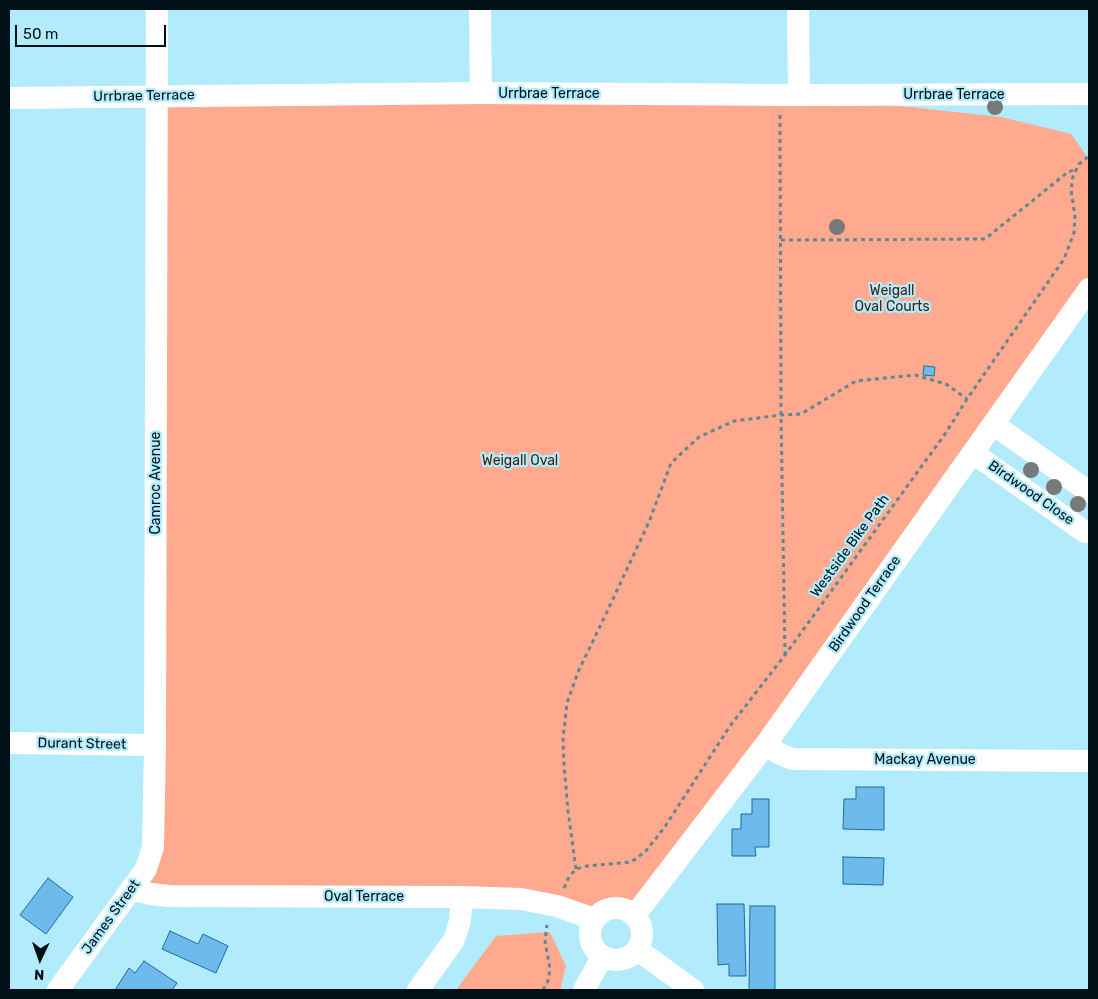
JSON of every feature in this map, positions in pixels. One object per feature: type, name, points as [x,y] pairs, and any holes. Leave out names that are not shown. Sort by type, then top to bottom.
[{"type":"street","points":[[157,9],[158,96]]},
{"type":"street","points":[[480,9],[481,93]]},
{"type":"street","points":[[798,9],[798,95]]},
{"type":"street","name":"Urrbrae Terrace","points":[[9,98],[481,93],[1089,94]]},
{"type":"street","name":"Camroc Avenue","points":[[146,869],[153,847],[155,745],[158,96]]},
{"type":"street","name":"Birdwood Terrace","points":[[635,915],[766,744],[1089,289]]},
{"type":"street","points":[[993,424],[1089,492]]},
{"type":"street","name":"Birdwood Close","points":[[973,453],[1085,532],[1089,531]]},
{"type":"street","name":"Durant Street","points":[[9,743],[155,745]]},
{"type":"street","name":"Mackay Avenue","points":[[766,744],[778,753],[792,759],[1089,761]]},
{"type":"street","name":"James Street","points":[[58,990],[146,869]]},
{"type":"street","name":"Oval Terrace","points":[[131,889],[168,896],[521,899],[556,906],[594,919]]},
{"type":"street","points":[[418,990],[454,940],[460,921],[462,897]]},
{"type":"street","points":[[613,908],[622,909],[635,915],[643,935],[638,950],[631,957],[622,960],[613,961],[602,957],[591,943],[590,934],[594,919],[604,911],[613,908]]},
{"type":"street","points":[[638,950],[693,990]]},
{"type":"street","points":[[584,990],[602,957]]},
{"type":"path","points":[[780,114],[781,415],[785,655]]},
{"type":"path","points":[[781,240],[986,239],[1068,172],[1076,169],[1089,156]]},
{"type":"path","name":"Westside Bike Path","points":[[576,869],[587,866],[631,862],[645,852],[664,828],[730,726],[785,655],[945,434],[1064,259],[1074,233],[1075,217],[1072,190],[1073,176],[1076,169]]},
{"type":"path","points":[[562,893],[569,877],[576,869],[564,765],[563,739],[567,703],[578,672],[649,522],[671,463],[699,437],[734,420],[801,414],[856,381],[915,375],[946,384],[967,399]]},
{"type":"path","points":[[543,990],[548,981],[550,969],[545,941],[549,920]]},
{"type":"green space","name":"Weigall Oval","points":[[799,95],[1001,117],[1071,134],[1089,159],[1089,289],[635,915],[613,908],[594,919],[521,899],[131,889],[153,847],[158,96]]},
{"type":"green space","points":[[550,932],[566,966],[560,990],[456,990],[496,936]]},
{"type":"building","points":[[924,366],[935,367],[934,376],[923,375]]},
{"type":"building","points":[[856,787],[884,787],[884,830],[843,829],[844,799],[856,799]]},
{"type":"building","points":[[752,799],[769,799],[769,847],[755,847],[756,856],[732,856],[732,829],[741,829],[741,814],[752,814]]},
{"type":"building","points":[[843,857],[884,858],[883,885],[843,884]]},
{"type":"building","points":[[48,878],[73,897],[46,934],[20,915]]},
{"type":"building","points":[[717,904],[744,904],[746,976],[729,976],[729,964],[718,965]]},
{"type":"building","points":[[750,906],[775,906],[775,990],[749,990]]},
{"type":"building","points":[[170,931],[198,944],[203,934],[228,946],[216,973],[162,949]]},
{"type":"building","points":[[144,961],[177,983],[172,990],[115,990],[129,968],[135,973]]},
{"type":"park label","name":"Weigall Oval Courts","points":[[892,300]]}]
